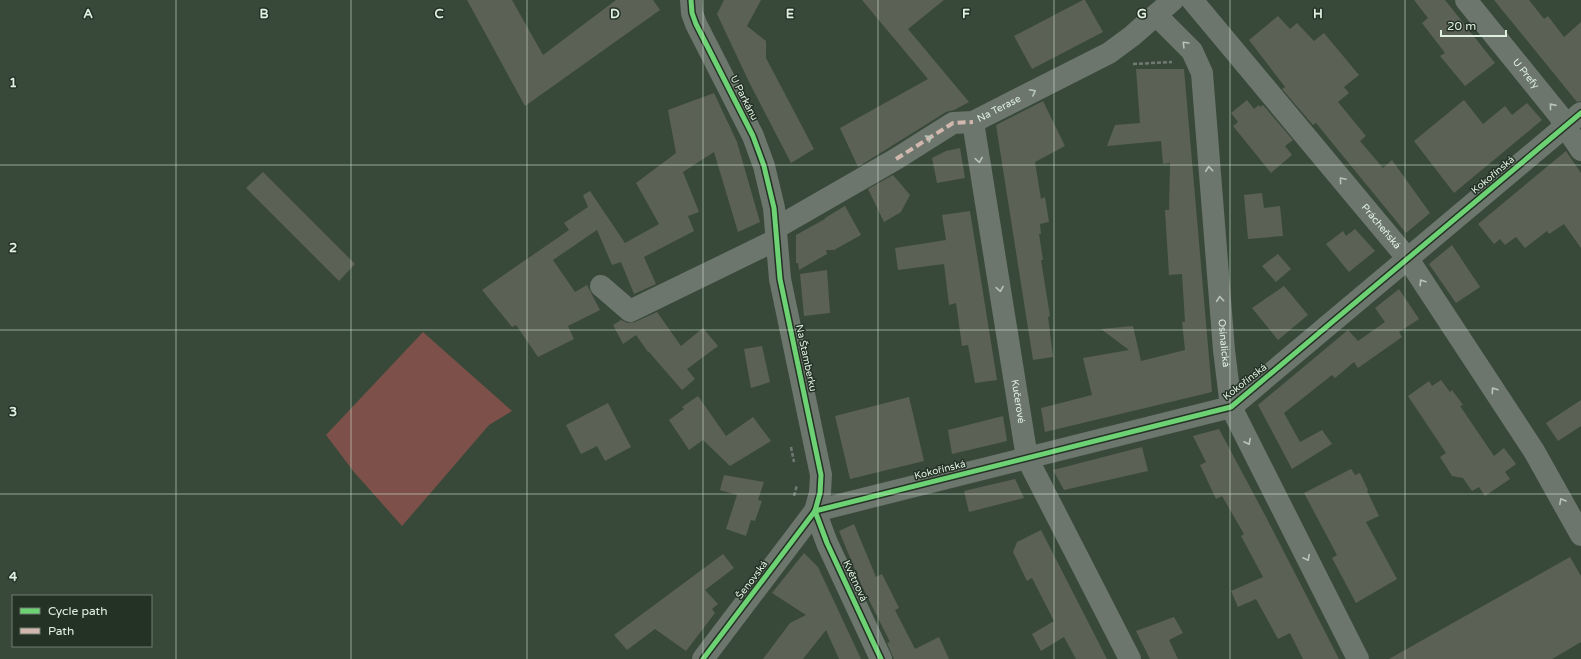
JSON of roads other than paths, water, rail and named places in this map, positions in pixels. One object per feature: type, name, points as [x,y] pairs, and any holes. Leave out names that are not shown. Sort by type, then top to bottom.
[{"type":"street","name":"U Parkánu","points":[[691,0],[692,13],[696,24],[759,149],[776,225]]},
{"type":"street","name":"Na Terase","points":[[776,225],[896,158],[953,123],[973,122],[1109,54],[1173,0]]},
{"type":"street","name":"Prácheňská","points":[[1192,0],[1408,259],[1534,450],[1581,535]]},
{"type":"street","name":"U Prefy","points":[[1466,0],[1559,115],[1573,120],[1581,150]]},
{"type":"street","name":"Osinalická","points":[[1156,15],[1192,51],[1202,73],[1224,342],[1231,407],[1358,659]]},
{"type":"street","name":"Kokořínská","points":[[815,510],[1231,407],[1573,120]]},
{"type":"street","name":"Kučerové","points":[[973,122],[1027,458],[1130,659]]},
{"type":"street","points":[[601,286],[630,311],[776,225]]},
{"type":"street","name":"Na Štamberku","points":[[776,225],[780,279],[821,475],[820,493],[815,510]]},
{"type":"street","name":"Šenovská","points":[[703,659],[815,510]]},
{"type":"street","name":"Květnová","points":[[815,510],[827,543],[881,659]]}]
